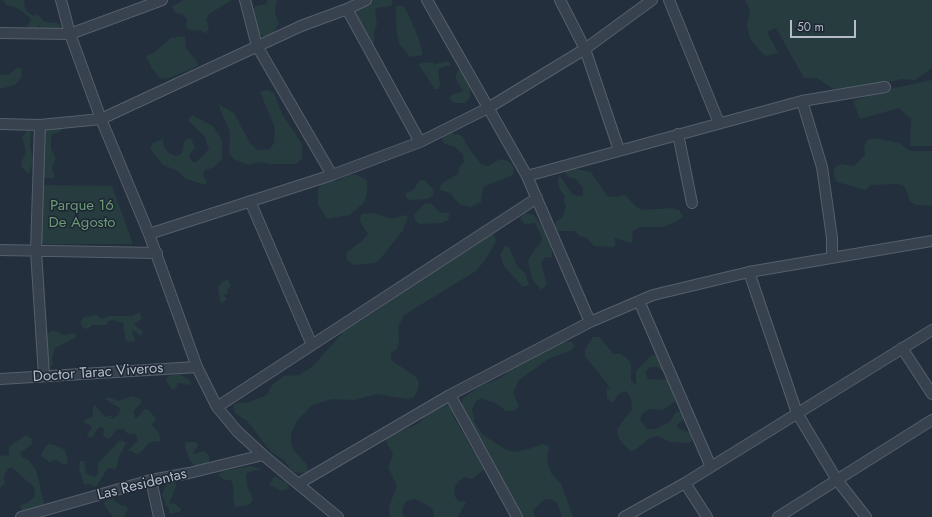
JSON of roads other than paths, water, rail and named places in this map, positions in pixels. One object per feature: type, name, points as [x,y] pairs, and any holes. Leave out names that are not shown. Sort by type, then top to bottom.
[{"type":"street","points":[[61,0],[70,34],[101,119],[149,234],[197,367],[217,407],[237,431],[263,455],[338,517]]},
{"type":"street","points":[[0,33],[70,34],[162,0]]},
{"type":"street","points":[[245,0],[257,46],[332,175]]},
{"type":"street","points":[[0,124],[40,125],[101,119],[301,26],[366,0]]},
{"type":"street","points":[[427,0],[527,176],[590,322]]},
{"type":"street","points":[[560,0],[585,49],[619,150]]},
{"type":"street","points":[[149,234],[332,175],[420,142],[488,108],[585,49],[652,0]]},
{"type":"street","points":[[669,0],[719,123]]},
{"type":"street","points":[[346,9],[420,142]]},
{"type":"street","points":[[527,176],[802,101],[885,87]]},
{"type":"street","points":[[802,101],[822,167],[832,238],[832,258]]},
{"type":"street","points":[[40,125],[36,251],[44,376]]},
{"type":"street","points":[[678,134],[692,203]]},
{"type":"street","points":[[217,407],[537,198]]},
{"type":"street","points":[[250,202],[312,345]]},
{"type":"street","points":[[298,484],[450,395],[590,322],[653,295],[750,272],[932,241]]},
{"type":"street","points":[[0,250],[156,253]]},
{"type":"street","points":[[750,272],[797,413],[837,480],[866,517]]},
{"type":"street","points":[[639,301],[711,467]]},
{"type":"street","points":[[624,517],[685,483],[932,330]]},
{"type":"street","points":[[902,348],[932,394]]},
{"type":"street","name":"Doctor Tarac Viveros","points":[[0,379],[197,367]]},
{"type":"street","points":[[450,395],[517,517]]},
{"type":"street","points":[[778,517],[932,420]]},
{"type":"street","name":"Las Residentas","points":[[21,517],[150,480],[189,474],[263,455]]},
{"type":"street","points":[[150,480],[159,517]]},
{"type":"street","points":[[685,483],[707,517]]},
{"type":"park label","name":"Parque 16 De Agosto","points":[[82,214]]}]
